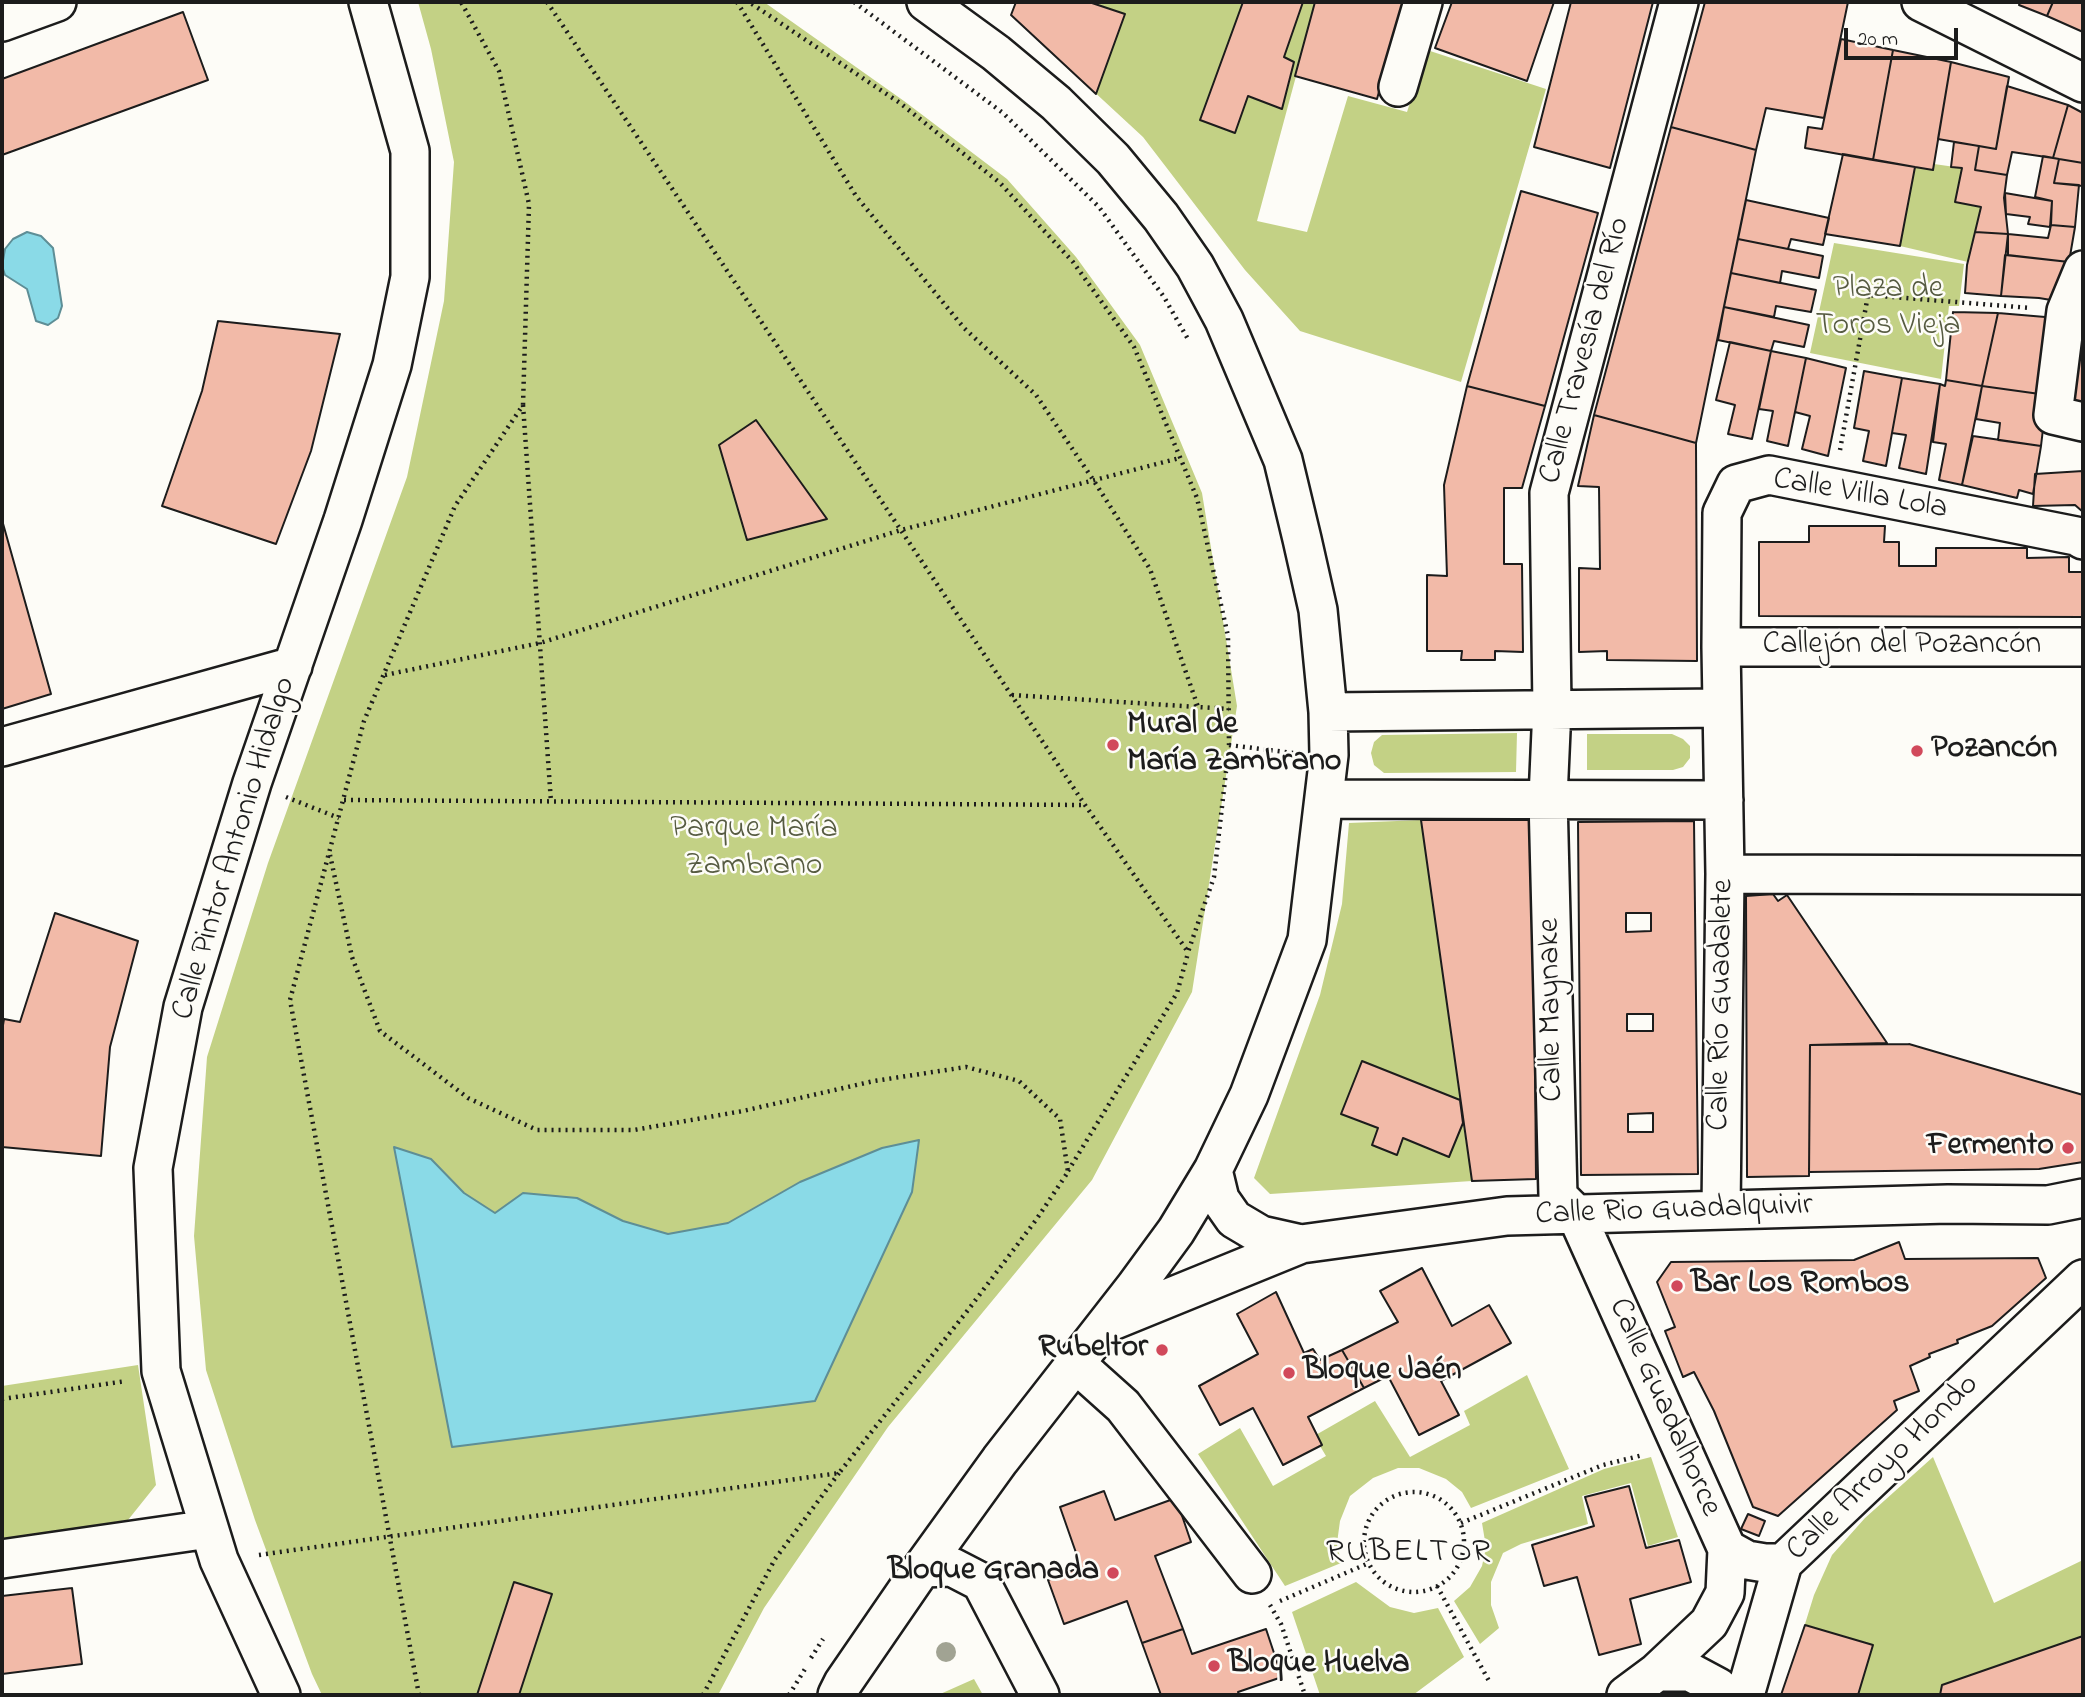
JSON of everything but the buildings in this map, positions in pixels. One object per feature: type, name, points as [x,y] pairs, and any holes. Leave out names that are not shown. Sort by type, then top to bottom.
[{"type":"street","points":[[2,22],[57,2]]},
{"type":"street","name":"Calle Pintor Antonio Hidalgo","points":[[281,1695],[219,1560],[161,1371],[153,1168],[183,1007],[252,783],[343,520],[392,365],[410,276],[410,151],[368,2]]},
{"type":"street","points":[[849,1688],[922,1568],[1000,1460],[1176,1231],[1213,1170],[1249,1095],[1307,940],[1329,755],[1328,712],[1318,610],[1283,460],[1224,320],[1195,266],[1161,217],[1113,159],[1056,103],[996,53],[926,2]]},
{"type":"street","points":[[1398,87],[1423,2]]},
{"type":"street","name":"Calle Travesía del Río","points":[[1548,798],[1552,708],[1549,494],[1679,2]]},
{"type":"street","points":[[1920,2],[2083,83]]},
{"type":"street","points":[[2083,270],[2066,311],[2053,415],[2083,422]]},
{"type":"street","name":"Calle Villa Lola","points":[[1722,708],[1722,513],[1736,484],[1769,475],[2076,536],[2083,540]]},
{"type":"street","name":"Callejón del Pozancón","points":[[1721,647],[2083,647]]},
{"type":"street","points":[[2,747],[293,666]]},
{"type":"street","points":[[1328,712],[1722,708]]},
{"type":"street","name":"Calle Río Guadalete","points":[[1721,1210],[1725,874],[1722,708]]},
{"type":"street","name":"Calle Maynake","points":[[1548,798],[1558,1196],[1576,1214]]},
{"type":"street","points":[[1325,799],[1724,800]]},
{"type":"street","points":[[1725,874],[2083,875]]},
{"type":"street","points":[[1213,1170],[1220,1199],[1234,1219],[1261,1234],[1301,1244]]},
{"type":"street","points":[[2066,1202],[2073,1213],[2083,1221]]},
{"type":"street","name":"Calle Rio Guadalquivir","points":[[1301,1244],[1507,1216],[2066,1202]]},
{"type":"street","name":"Calle Guadalhorce","points":[[1576,1214],[1727,1549],[1747,1560],[1783,1563]]},
{"type":"street","points":[[1108,1322],[1301,1244]]},
{"type":"street","name":"Calle Arroyo Hondo","points":[[1745,1695],[1783,1563],[2083,1279]]},
{"type":"street","points":[[1075,1363],[1123,1406],[1252,1574]]},
{"type":"street","points":[[2,1559],[209,1529]]},
{"type":"street","points":[[1626,1695],[1657,1672],[1709,1623],[1725,1593],[1727,1549]]},
{"type":"street","points":[[922,1568],[952,1567],[981,1582],[1040,1695]]},
{"type":"street","points":[[1657,1672],[1690,1672],[1718,1687],[1725,1695]]},
{"type":"path","points":[[461,2],[499,71],[529,204],[523,405],[551,802]]},
{"type":"path","points":[[547,2],[1085,805],[1188,953]]},
{"type":"path","points":[[737,2],[856,196],[964,328],[1037,395],[1094,481],[1150,569],[1198,707]]},
{"type":"path","points":[[703,1695],[775,1559],[1036,1220],[1177,993],[1214,877],[1229,745],[1227,636],[1197,498],[1134,347],[1073,262],[1000,183],[900,103],[749,2]]},
{"type":"path","points":[[854,2],[1003,113],[1099,208],[1164,297],[1190,344]]},
{"type":"path","points":[[1833,489],[1868,295],[2066,311]]},
{"type":"path","points":[[419,1695],[290,1000],[365,721],[455,506],[523,405]]},
{"type":"path","points":[[384,676],[540,643],[901,530],[1180,458]]},
{"type":"path","points":[[1012,695],[1229,709]]},
{"type":"path","points":[[1293,740],[1293,766]]},
{"type":"path","points":[[1229,745],[1329,755]]},
{"type":"path","points":[[252,783],[339,818]]},
{"type":"path","points":[[344,800],[1085,805]]},
{"type":"path","points":[[330,855],[352,957],[380,1031],[468,1098],[537,1130],[634,1130],[743,1111],[874,1081],[966,1067],[1019,1082],[1060,1119],[1068,1171]]},
{"type":"path","points":[[2,1399],[129,1380]]},
{"type":"path","points":[[1461,1523],[1603,1465],[1680,1446]]},
{"type":"path","points":[[256,1556],[839,1474]]},
{"type":"path","points":[[1427,1493],[1443,1501],[1455,1512],[1461,1523],[1464,1545],[1460,1562],[1451,1576],[1437,1586],[1422,1591],[1406,1591],[1390,1586],[1378,1576],[1369,1563],[1364,1548],[1364,1531],[1380,1504],[1394,1495],[1427,1493]]},
{"type":"path","points":[[1270,1605],[1369,1563]]},
{"type":"path","points":[[1252,1574],[1281,1625],[1306,1695]]},
{"type":"path","points":[[1437,1586],[1489,1681]]},
{"type":"green space","name":"Parque María Zambrano","points":[[418,2],[764,2],[904,101],[1007,179],[1076,257],[1140,345],[1202,493],[1237,706],[1192,992],[1092,1180],[888,1427],[764,1608],[718,1695],[322,1695],[255,1520],[206,1370],[194,1236],[207,1057],[268,863],[407,477],[444,301],[454,162],[431,49]]},
{"type":"green space","points":[[1016,2],[1316,2],[1257,221],[1307,232],[1348,96],[1407,112],[1427,50],[1546,89],[1461,382],[1300,331],[1245,270],[1143,137],[1011,15]]},
{"type":"green space","points":[[1934,164],[1962,168],[1955,202],[1981,207],[1968,262],[1900,246],[1915,167],[1932,170]]},
{"type":"green space","name":"Plaza de Toros Vieja","points":[[1834,243],[1964,264],[1959,306],[1949,306],[1941,379],[1810,353]]},
{"type":"green space","points":[[1517,733],[1516,772],[1384,773],[1374,765],[1371,753],[1374,742],[1382,735]]},
{"type":"green space","points":[[1587,734],[1672,734],[1690,746],[1690,758],[1683,767],[1673,770],[1587,770]]},
{"type":"green space","points":[[1421,820],[1460,1100],[1362,1061],[1341,1113],[1378,1128],[1372,1145],[1396,1155],[1403,1138],[1448,1157],[1463,1123],[1472,1181],[1270,1194],[1254,1178],[1320,995],[1342,904],[1349,823]]},
{"type":"green space","points":[[138,1365],[156,1485],[128,1520],[2,1539],[2,1386]]},
{"type":"green space","points":[[1527,1375],[1569,1469],[1471,1508],[1462,1492],[1446,1479],[1419,1468],[1398,1468],[1373,1478],[1350,1496],[1340,1521],[1337,1543],[1341,1563],[1285,1586],[1198,1454],[1240,1428],[1273,1486],[1326,1456],[1314,1436],[1375,1401],[1410,1457],[1470,1425],[1464,1411]]},
{"type":"green space","points":[[1651,1457],[1678,1537],[1648,1546],[1631,1483],[1582,1496],[1588,1524],[1521,1544],[1503,1553],[1491,1582],[1491,1605],[1499,1628],[1480,1644],[1454,1601],[1470,1587],[1482,1566],[1486,1547],[1482,1523],[1604,1469]]},
{"type":"green space","points":[[1933,1457],[1994,1603],[2083,1560],[2083,1695],[1783,1695],[1814,1595],[1832,1555],[1865,1518]]},
{"type":"green space","points":[[1356,1582],[1390,1607],[1414,1613],[1438,1608],[1464,1657],[1413,1695],[1320,1695],[1292,1612]]},
{"type":"green space","points":[[974,1679],[983,1695],[938,1695]]},
{"type":"water","points":[[27,232],[41,236],[53,248],[62,306],[58,318],[48,325],[36,321],[27,289],[5,275],[2,266],[5,249],[13,239]]},
{"type":"water","points":[[919,1140],[912,1192],[815,1401],[452,1447],[394,1147],[431,1159],[464,1193],[495,1213],[523,1193],[577,1198],[623,1221],[668,1234],[728,1223],[800,1182],[882,1148]]},
{"type":"place","name":"Mural de María Zambrano","points":[[1113,745]]},
{"type":"place","name":"Pozancón","points":[[1917,751]]},
{"type":"place","name":"Fermento","points":[[2068,1148]]},
{"type":"place","name":"Bar Los Rombos","points":[[1677,1286]]},
{"type":"place","name":"Rubeltor","points":[[1162,1350]]},
{"type":"place","name":"Bloque Jaén","points":[[1289,1373]]},
{"type":"place","name":"Bloque Granada","points":[[1113,1573]]},
{"type":"place","name":"Bloque Huelva","points":[[1214,1666]]},
{"type":"district","name":"RUBELTOR","points":[[1409,1555]]}]
